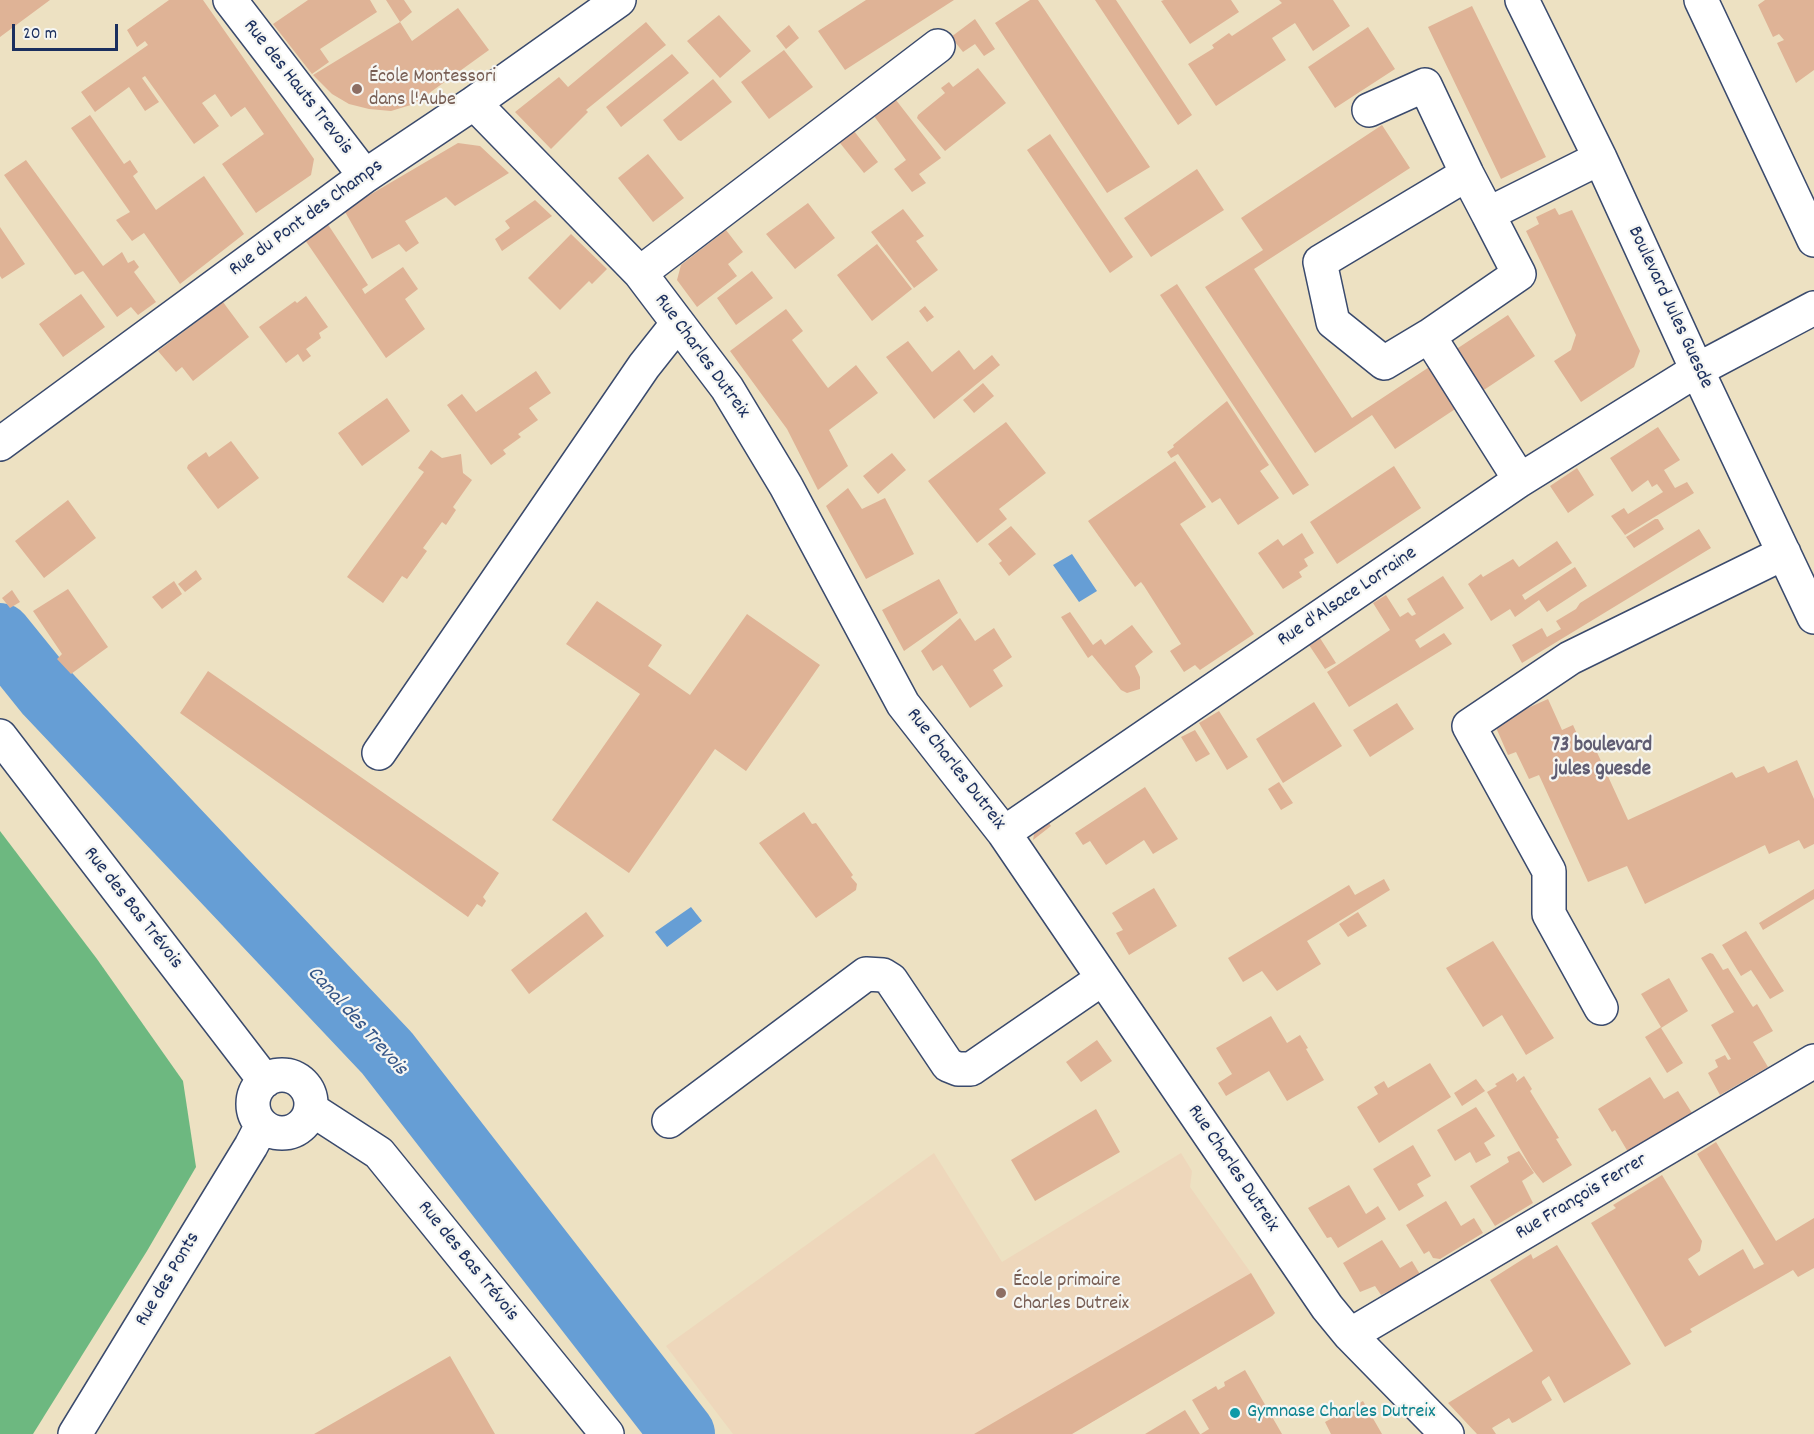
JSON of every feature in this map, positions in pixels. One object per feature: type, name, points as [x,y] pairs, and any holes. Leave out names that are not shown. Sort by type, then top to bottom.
[{"type":"street","name":"Rue des Hauts Trevois","points":[[230,0],[365,176]]},
{"type":"street","name":"Rue du Pont des Champs","points":[[0,444],[365,176],[474,103],[619,0]]},
{"type":"street","name":"Boulevard Jules Guesde","points":[[1522,0],[1600,158],[1697,370],[1814,616]]},
{"type":"street","points":[[1701,0],[1814,240]]},
{"type":"street","points":[[640,273],[938,46]]},
{"type":"street","points":[[1369,110],[1425,85],[1467,174],[1519,274],[1429,336],[1384,363],[1333,322],[1320,262],[1467,174]]},
{"type":"street","name":"Rue Charles Dutreix","points":[[474,103],[640,273],[727,388],[786,486],[903,704],[1004,833],[1327,1307],[1350,1335],[1447,1434]]},
{"type":"street","points":[[1488,214],[1600,158]]},
{"type":"street","name":"Rue d'Alsace Lorraine","points":[[1004,833],[1520,480],[1697,370],[1814,308]]},
{"type":"street","points":[[379,753],[644,366],[678,323]]},
{"type":"street","points":[[1429,336],[1520,480]]},
{"type":"street","points":[[1601,1008],[1549,914],[1549,871],[1469,726],[1570,658],[1784,553]]},
{"type":"street","name":"Rue des Bas Trévois","points":[[0,736],[265,1081]]},
{"type":"street","points":[[669,1121],[866,974],[883,975],[891,980],[948,1065],[958,1069],[971,1069],[1102,979]]},
{"type":"street","name":"Rue François Ferrer","points":[[1350,1335],[1814,1061]]},
{"type":"street","points":[[284,1076],[302,1083],[308,1091],[310,1109],[303,1125],[288,1133],[269,1131],[256,1117],[254,1098],[258,1088],[265,1081],[284,1076]]},
{"type":"street","name":"Rue des Bas Trévois","points":[[310,1109],[378,1153],[607,1434]]},
{"type":"street","name":"Rue des Ponts","points":[[75,1434],[262,1125]]},
{"type":"shaded area","name":"École primaire Charles Dutreix","points":[[934,1153],[1002,1262],[1181,1153],[1192,1171],[1190,1187],[1251,1273],[1275,1313],[1072,1434],[733,1434],[666,1346]]},
{"type":"green space","points":[[0,831],[97,959],[183,1081],[196,1167],[147,1251],[33,1434],[0,1434]]},
{"type":"water","points":[[1072,554],[1097,591],[1079,602],[1053,565]]},
{"type":"water","points":[[691,907],[702,921],[667,947],[655,932]]},
{"type":"building","points":[[0,0],[50,0],[0,37]]},
{"type":"building","points":[[169,0],[203,0],[314,159],[311,175],[256,213],[222,164],[264,134],[245,107],[231,117],[215,94],[202,103],[219,126],[194,144],[145,76],[142,78],[159,102],[145,111],[129,87],[95,112],[81,92],[148,45],[145,41],[137,47],[127,30]]},
{"type":"building","points":[[308,0],[370,0],[377,12],[320,49],[329,62],[312,74],[273,24]]},
{"type":"building","points":[[386,0],[404,0],[412,12],[400,22]]},
{"type":"building","points":[[866,0],[954,0],[845,70],[818,31]]},
{"type":"building","points":[[1030,0],[1038,0],[1150,167],[1107,193],[995,23]]},
{"type":"building","points":[[1095,0],[1116,0],[1192,115],[1178,125]]},
{"type":"building","points":[[1231,0],[1239,12],[1190,44],[1161,1]]},
{"type":"building","points":[[1279,0],[1333,0],[1350,26],[1313,51],[1295,23],[1272,38],[1286,60],[1216,106],[1188,64],[1214,48],[1212,45],[1229,33],[1232,36],[1282,3]]},
{"type":"building","points":[[1765,0],[1814,0],[1814,70],[1796,83],[1777,43],[1784,40],[1779,34],[1773,37],[1758,5]]},
{"type":"building","points":[[1472,6],[1546,157],[1501,179],[1428,27]]},
{"type":"building","points":[[458,8],[489,50],[414,104],[391,111],[349,104],[332,94],[313,75],[400,22],[412,41]]},
{"type":"building","points":[[719,15],[751,51],[720,78],[687,41]]},
{"type":"building","points":[[975,19],[995,49],[984,56],[975,44],[963,52],[951,37]]},
{"type":"building","points":[[646,22],[666,45],[586,110],[588,112],[551,149],[515,112],[559,77],[568,87]]},
{"type":"building","points":[[789,25],[799,38],[786,49],[776,36]]},
{"type":"building","points":[[1368,27],[1395,69],[1335,108],[1308,67]]},
{"type":"building","points":[[784,50],[813,87],[769,119],[741,82]]},
{"type":"building","points":[[672,54],[689,73],[621,127],[606,107]]},
{"type":"building","points":[[978,68],[1006,103],[945,151],[917,118],[918,115],[945,93],[941,88],[949,82],[953,87]]},
{"type":"building","points":[[713,79],[732,102],[681,141],[678,140],[663,120]]},
{"type":"building","points":[[896,100],[941,158],[919,174],[926,183],[912,192],[894,169],[906,160],[874,116]]},
{"type":"building","points":[[90,115],[124,164],[130,160],[138,172],[133,176],[156,210],[204,176],[244,234],[180,284],[144,233],[132,241],[116,220],[130,212],[71,128]]},
{"type":"building","points":[[1382,125],[1410,168],[1254,269],[1352,418],[1508,315],[1535,356],[1395,449],[1372,415],[1315,453],[1205,287],[1263,250],[1241,218]]},
{"type":"building","points":[[854,131],[878,162],[864,173],[840,143]]},
{"type":"building","points":[[1050,134],[1133,257],[1110,273],[1027,150]]},
{"type":"building","points":[[458,143],[480,146],[509,173],[455,206],[446,197],[405,221],[419,243],[406,252],[399,244],[372,259],[344,210]]},
{"type":"building","points":[[648,154],[684,198],[653,222],[618,178]]},
{"type":"building","points":[[26,160],[103,266],[122,252],[128,263],[134,260],[139,267],[134,272],[156,302],[138,315],[131,307],[117,317],[83,271],[75,275],[4,175]]},
{"type":"building","points":[[1197,169],[1224,210],[1151,257],[1124,218]]},
{"type":"building","points":[[535,200],[552,216],[502,251],[495,239],[510,228],[505,221]]},
{"type":"building","points":[[808,203],[835,238],[795,269],[766,234]]},
{"type":"building","points":[[1555,208],[1559,215],[1572,210],[1640,351],[1634,367],[1581,402],[1554,361],[1571,350],[1576,335],[1526,231],[1539,224],[1536,217]]},
{"type":"building","points":[[903,209],[924,236],[916,241],[938,270],[914,288],[871,232]]},
{"type":"building","points":[[327,223],[368,285],[362,289],[365,294],[403,267],[418,289],[405,299],[425,329],[386,358],[305,240]]},
{"type":"building","points":[[0,227],[25,264],[2,279],[0,276]]},
{"type":"building","points":[[726,230],[743,252],[728,264],[737,276],[697,307],[677,280],[681,265]]},
{"type":"building","points":[[571,234],[607,269],[592,284],[589,281],[560,310],[528,278]]},
{"type":"building","points":[[877,244],[912,289],[872,321],[837,275]]},
{"type":"building","points":[[752,271],[773,298],[736,325],[717,298]]},
{"type":"building","points":[[1177,284],[1309,485],[1293,495],[1160,295]]},
{"type":"building","points":[[81,294],[105,327],[63,357],[39,324]]},
{"type":"building","points":[[306,296],[328,327],[319,333],[321,338],[306,349],[311,356],[303,362],[298,354],[286,363],[259,327],[295,301],[297,303]]},
{"type":"building","points":[[223,302],[249,337],[193,381],[182,367],[176,372],[158,351]]},
{"type":"building","points":[[925,306],[934,317],[927,322],[919,311]]},
{"type":"building","points":[[786,309],[803,331],[792,340],[828,388],[856,365],[878,393],[829,430],[848,466],[818,490],[787,429],[730,351]]},
{"type":"building","points":[[908,341],[932,372],[959,350],[974,370],[992,355],[1000,365],[934,419],[886,357]]},
{"type":"building","points":[[536,371],[551,393],[529,408],[538,420],[518,434],[521,437],[503,450],[506,454],[491,465],[447,405],[462,394],[476,412]]},
{"type":"building","points":[[983,383],[994,396],[974,413],[963,400]]},
{"type":"building","points":[[387,398],[410,431],[362,466],[338,433]]},
{"type":"building","points":[[1227,401],[1269,465],[1260,471],[1279,498],[1238,525],[1220,498],[1212,503],[1178,454],[1171,458],[1167,452]]},
{"type":"building","points":[[1006,422],[1046,473],[999,509],[1007,519],[977,543],[928,481]]},
{"type":"building","points":[[1658,427],[1680,460],[1664,470],[1675,488],[1687,482],[1694,493],[1625,535],[1611,516],[1624,508],[1628,514],[1663,492],[1657,484],[1652,487],[1648,480],[1632,492],[1610,458]]},
{"type":"building","points":[[231,441],[259,478],[218,509],[187,468],[206,452],[209,457]]},
{"type":"building","points":[[431,450],[442,458],[461,454],[463,473],[472,480],[453,507],[456,510],[446,525],[442,522],[423,548],[427,551],[407,579],[402,576],[383,603],[347,577],[424,472],[418,468]]},
{"type":"building","points":[[892,453],[906,470],[878,494],[863,476]]},
{"type":"building","points":[[1175,461],[1206,507],[1180,524],[1254,634],[1200,670],[1195,665],[1184,672],[1170,651],[1181,644],[1141,582],[1135,587],[1088,521]]},
{"type":"building","points":[[1394,466],[1421,508],[1337,564],[1310,522]]},
{"type":"building","points":[[1577,468],[1594,495],[1568,513],[1550,486]]},
{"type":"building","points":[[848,488],[862,509],[885,498],[914,554],[866,579],[826,506]]},
{"type":"building","points":[[68,500],[96,538],[44,578],[15,541]]},
{"type":"building","points":[[1658,519],[1664,529],[1634,548],[1626,537]]},
{"type":"building","points":[[1011,526],[1036,554],[1009,576],[999,563],[1002,561],[988,544]]},
{"type":"building","points":[[1699,529],[1711,548],[1522,663],[1512,645],[1542,628],[1547,637],[1561,629],[1556,621],[1576,609],[1580,603]]},
{"type":"building","points":[[1302,533],[1314,553],[1304,559],[1308,566],[1299,572],[1302,577],[1283,589],[1258,553],[1278,539],[1283,546]]},
{"type":"building","points":[[1557,541],[1572,563],[1522,595],[1525,600],[1575,567],[1587,586],[1547,612],[1539,600],[1515,617],[1510,609],[1491,621],[1468,584],[1481,574],[1483,577],[1513,559],[1519,567]]},
{"type":"building","points":[[196,570],[202,579],[185,592],[178,584]]},
{"type":"building","points":[[1443,576],[1464,608],[1415,640],[1420,648],[1444,633],[1452,644],[1349,707],[1327,672],[1390,630],[1373,603],[1386,595],[1400,617],[1408,612],[1412,616],[1416,614],[1407,599]]},
{"type":"building","points":[[939,579],[958,613],[904,651],[882,610]]},
{"type":"building","points":[[174,581],[182,594],[162,609],[152,597]]},
{"type":"building","points":[[68,589],[108,647],[71,674],[57,659],[62,654],[33,611]]},
{"type":"building","points":[[12,590],[20,602],[10,608],[2,598]]},
{"type":"building","points":[[597,601],[662,645],[648,666],[690,695],[747,614],[820,665],[746,771],[715,749],[629,873],[552,820],[640,694],[566,644]]},
{"type":"building","points":[[1070,612],[1093,645],[1101,639],[1105,645],[1132,625],[1153,652],[1135,666],[1140,677],[1140,689],[1127,693],[1121,690],[1092,655],[1088,658],[1061,617]]},
{"type":"building","points":[[960,618],[975,641],[994,628],[1012,657],[993,670],[1003,686],[970,708],[942,665],[933,671],[921,651]]},
{"type":"building","points":[[1320,638],[1336,663],[1325,669],[1309,645]]},
{"type":"building","points":[[208,671],[499,873],[483,897],[486,901],[482,907],[477,904],[468,917],[180,713]]},
{"type":"building","points":[[1548,699],[1562,730],[1573,725],[1585,752],[1595,748],[1628,820],[1732,772],[1736,778],[1764,766],[1768,773],[1797,760],[1814,799],[1814,844],[1804,849],[1799,840],[1769,854],[1765,845],[1645,904],[1627,866],[1588,882],[1539,775],[1529,779],[1516,752],[1508,755],[1494,723]]},
{"type":"building","points":[[1314,702],[1342,746],[1283,783],[1256,739]]},
{"type":"building","points":[[1397,703],[1414,729],[1370,757],[1353,730]]},
{"type":"building","points":[[1219,711],[1248,757],[1227,770],[1199,723]]},
{"type":"building","points":[[1195,730],[1210,754],[1196,762],[1181,737]]},
{"type":"building","points":[[1279,782],[1293,803],[1281,810],[1268,789]]},
{"type":"building","points":[[1145,787],[1178,839],[1153,854],[1144,840],[1106,865],[1090,841],[1083,845],[1075,833]]},
{"type":"building","points":[[804,812],[812,824],[816,823],[857,884],[856,890],[816,918],[759,843]]},
{"type":"building","points":[[1045,817],[1051,826],[1033,840],[1036,823]]},
{"type":"building","points":[[1384,879],[1390,890],[1307,941],[1321,964],[1277,991],[1262,971],[1243,982],[1228,958],[1349,885],[1355,895]]},
{"type":"building","points":[[1154,888],[1177,926],[1129,955],[1116,933],[1123,930],[1112,913]]},
{"type":"building","points":[[1814,889],[1814,899],[1763,930],[1759,923]]},
{"type":"building","points":[[586,912],[604,936],[529,994],[511,970]]},
{"type":"building","points":[[1358,912],[1367,926],[1348,937],[1339,924]]},
{"type":"building","points":[[1746,931],[1784,991],[1770,999],[1751,970],[1741,976],[1722,945]]},
{"type":"building","points":[[1493,941],[1554,1038],[1526,1055],[1502,1015],[1483,1027],[1446,968]]},
{"type":"building","points":[[1710,953],[1723,970],[1728,968],[1753,1007],[1757,1004],[1773,1031],[1753,1042],[1768,1067],[1720,1095],[1708,1073],[1718,1067],[1715,1060],[1725,1055],[1728,1060],[1731,1059],[1711,1025],[1734,1012],[1701,958]]},
{"type":"building","points":[[1669,978],[1688,1011],[1661,1028],[1683,1063],[1667,1073],[1645,1037],[1661,1027],[1641,994]]},
{"type":"building","points":[[1271,1016],[1287,1043],[1300,1035],[1324,1080],[1287,1101],[1269,1071],[1226,1096],[1218,1083],[1232,1074],[1216,1048]]},
{"type":"building","points":[[1097,1040],[1112,1061],[1081,1082],[1066,1062]]},
{"type":"building","points":[[1430,1063],[1451,1097],[1379,1143],[1357,1107],[1378,1094],[1374,1087],[1384,1081],[1388,1088]]},
{"type":"building","points":[[1513,1073],[1517,1079],[1516,1082],[1524,1076],[1532,1089],[1530,1091],[1559,1138],[1556,1139],[1572,1165],[1543,1183],[1532,1169],[1487,1092]]},
{"type":"building","points":[[1650,1077],[1664,1099],[1678,1091],[1692,1113],[1628,1152],[1615,1130],[1612,1132],[1598,1109]]},
{"type":"building","points":[[1476,1079],[1485,1091],[1462,1106],[1454,1093]]},
{"type":"building","points":[[1476,1107],[1495,1136],[1484,1143],[1491,1155],[1476,1163],[1470,1152],[1455,1161],[1437,1130]]},
{"type":"building","points":[[1096,1109],[1120,1152],[1035,1201],[1011,1160]]},
{"type":"building","points":[[1716,1142],[1776,1241],[1814,1218],[1814,1268],[1798,1277],[1793,1270],[1690,1329],[1692,1332],[1665,1347],[1591,1223],[1616,1208],[1613,1205],[1662,1175],[1702,1241],[1700,1251],[1688,1259],[1699,1276],[1743,1249],[1754,1269],[1764,1264],[1697,1154]]},
{"type":"building","points":[[1413,1145],[1431,1176],[1417,1184],[1424,1196],[1399,1211],[1373,1169]]},
{"type":"building","points":[[1519,1151],[1534,1173],[1522,1181],[1533,1203],[1495,1226],[1470,1186],[1509,1162],[1507,1157]]},
{"type":"building","points":[[1349,1185],[1366,1214],[1378,1206],[1386,1219],[1338,1248],[1331,1237],[1327,1238],[1308,1208]]},
{"type":"building","points":[[1446,1201],[1461,1226],[1474,1218],[1483,1233],[1440,1259],[1433,1258],[1429,1251],[1424,1254],[1406,1225]]},
{"type":"building","points":[[1382,1240],[1400,1268],[1412,1261],[1421,1276],[1395,1292],[1393,1289],[1381,1295],[1375,1286],[1360,1292],[1343,1263]]},
{"type":"building","points":[[1557,1245],[1631,1364],[1564,1403],[1549,1376],[1542,1383],[1552,1400],[1515,1422],[1512,1423],[1509,1418],[1492,1428],[1496,1434],[1477,1434],[1448,1403],[1533,1351],[1490,1280],[1531,1254],[1533,1259]]},
{"type":"building","points":[[1251,1273],[1275,1313],[1272,1316],[1072,1434],[974,1434]]},
{"type":"building","points":[[450,1356],[495,1434],[314,1434]]},
{"type":"building","name":"Gymnase Charles Dutreix","points":[[1245,1370],[1282,1434],[1201,1434],[1209,1429],[1192,1400],[1216,1386],[1218,1390],[1225,1386],[1224,1382]]},
{"type":"building","points":[[1363,1401],[1382,1434],[1331,1434],[1325,1422]]},
{"type":"building","name":"Gymnase Charles Dutreix","points":[[1185,1410],[1200,1434],[1145,1434]]},
{"type":"waterway","name":"Canal des Trevois","points":[[0,635],[47,693],[387,1053],[683,1434]]},
{"type":"place","name":"École Montessori dans l'Aube","points":[[357,89]]},
{"type":"place","name":"École primaire Charles Dutreix","points":[[1001,1293]]},
{"type":"place","name":"Gymnase Charles Dutreix","points":[[1235,1413]]},
{"type":"district","name":"73 boulevard jules guesde","points":[[1602,759]]}]
